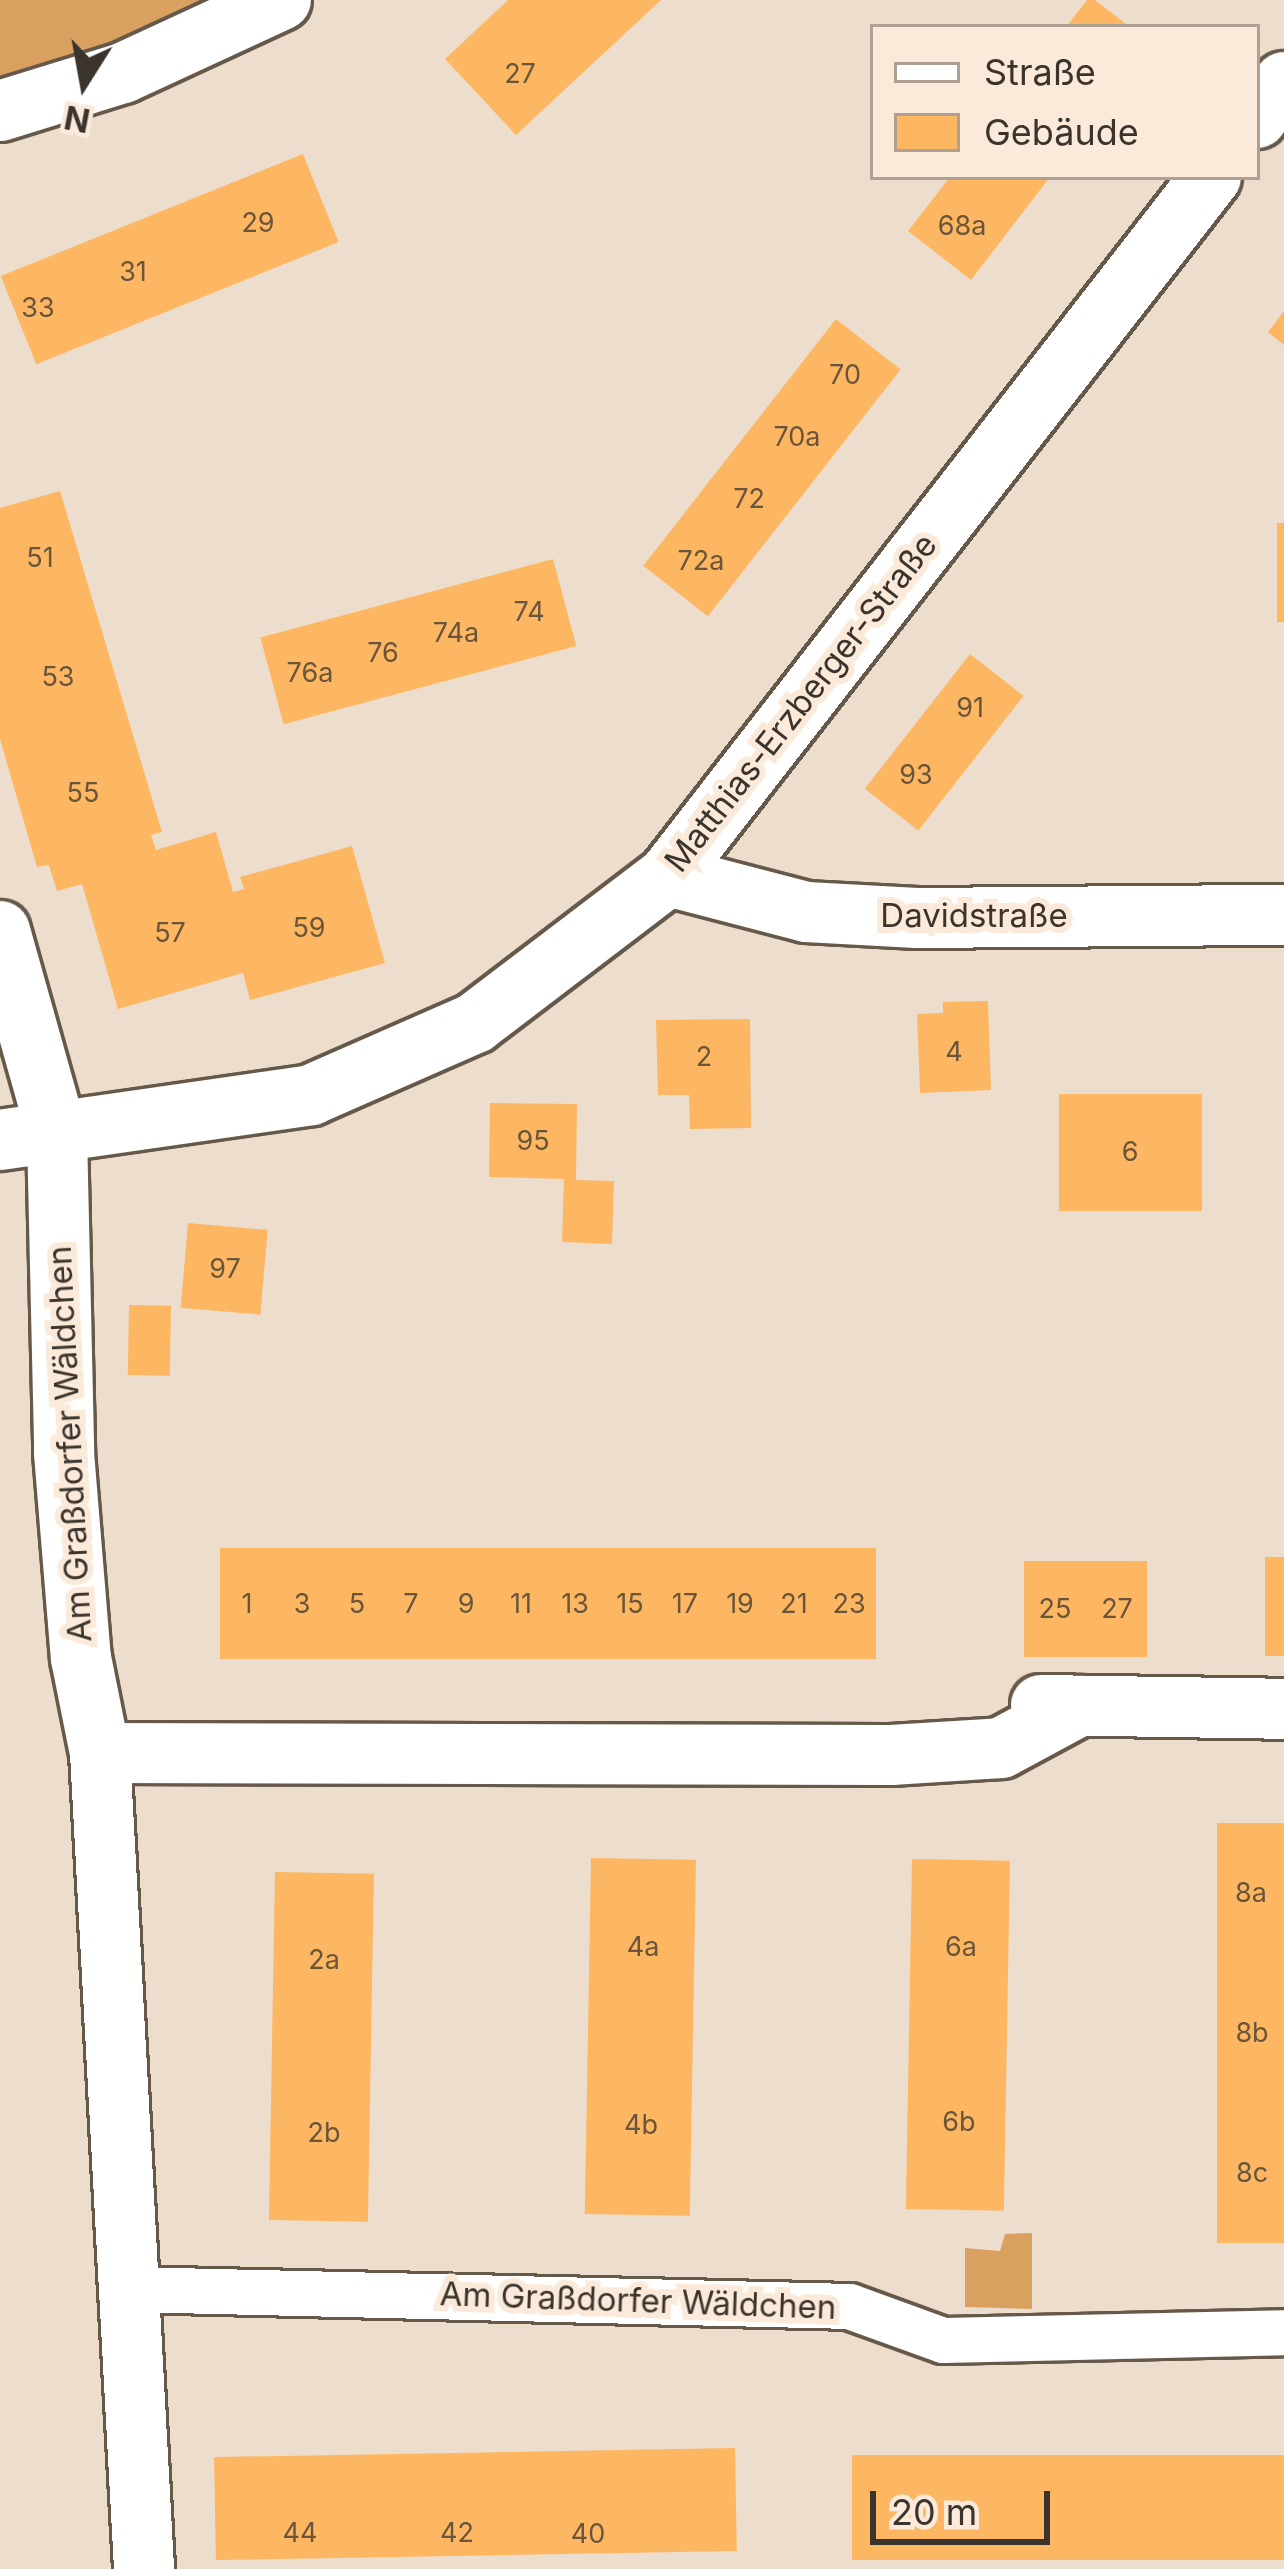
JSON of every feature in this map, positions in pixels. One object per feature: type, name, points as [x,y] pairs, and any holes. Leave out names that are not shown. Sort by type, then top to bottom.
[{"type":"street","points":[[0,111],[123,74],[281,0]]},
{"type":"street","points":[[1260,114],[1284,82]]},
{"type":"street","name":"Matthias-Erzberger-Straße","points":[[29,1137],[311,1095],[475,1024],[668,875],[1209,180]]},
{"type":"street","name":"Davidstraße","points":[[668,875],[828,913],[916,918],[1284,915]]},
{"type":"street","name":"Am Graßdorfer Wäldchen","points":[[0,931],[29,1137],[81,1658],[100,1753],[144,2569]]},
{"type":"street","points":[[100,1753],[891,1755],[956,1719],[998,1704],[1284,1709]]},
{"type":"street","name":"Am Graßdorfer Wäldchen","points":[[130,2289],[849,2306],[943,2340],[1284,2332]]},
{"type":"shaded area","points":[[0,0],[225,0],[195,16],[0,85]]},
{"type":"shaded area","points":[[1032,2233],[1032,2309],[965,2307],[965,2248],[1000,2251],[1005,2234]]},
{"type":"building","points":[[508,0],[661,0],[516,135],[445,59]]},
{"type":"building","points":[[1087,0],[1095,0],[1126,24],[1068,24]]},
{"type":"building","points":[[303,154],[339,242],[36,364],[1,276]]},
{"type":"building","points":[[948,180],[1048,180],[971,280],[908,231]]},
{"type":"building","points":[[1284,311],[1284,345],[1268,332]]},
{"type":"building","points":[[836,319],[901,369],[708,616],[643,566]]},
{"type":"building","points":[[60,491],[162,832],[151,835],[156,850],[216,832],[233,892],[244,889],[240,877],[352,846],[385,963],[250,1000],[243,973],[118,1009],[82,884],[57,891],[49,865],[37,867],[0,739],[0,508]]},
{"type":"building","points":[[1277,523],[1284,523],[1284,622],[1277,622]]},
{"type":"building","points":[[553,559],[576,646],[284,724],[260,637]]},
{"type":"building","points":[[970,654],[1024,696],[918,831],[865,789]]},
{"type":"building","points":[[988,1001],[991,1090],[920,1093],[917,1014],[943,1013],[943,1002]]},
{"type":"building","points":[[750,1019],[751,1128],[690,1129],[689,1095],[658,1095],[656,1020]]},
{"type":"building","points":[[1059,1094],[1202,1094],[1202,1211],[1059,1211]]},
{"type":"building","points":[[490,1103],[577,1104],[576,1180],[614,1181],[612,1244],[562,1242],[564,1179],[489,1177]]},
{"type":"building","points":[[188,1223],[268,1230],[260,1315],[181,1308]]},
{"type":"building","points":[[129,1305],[171,1306],[170,1376],[128,1375]]},
{"type":"building","points":[[220,1548],[876,1548],[876,1659],[220,1659]]},
{"type":"building","points":[[1265,1557],[1284,1557],[1284,1656],[1265,1656]]},
{"type":"building","points":[[1024,1561],[1147,1561],[1147,1657],[1024,1657]]},
{"type":"building","points":[[1217,1823],[1284,1823],[1284,2243],[1217,2243]]},
{"type":"building","points":[[591,1858],[696,1860],[690,2216],[585,2214]]},
{"type":"building","points":[[912,1859],[1010,1861],[1004,2211],[906,2209]]},
{"type":"building","points":[[275,1872],[374,1874],[368,2222],[269,2220]]},
{"type":"building","points":[[735,2448],[737,2551],[216,2560],[214,2457]]},
{"type":"building","points":[[852,2455],[1284,2455],[1284,2560],[852,2560]]}]
